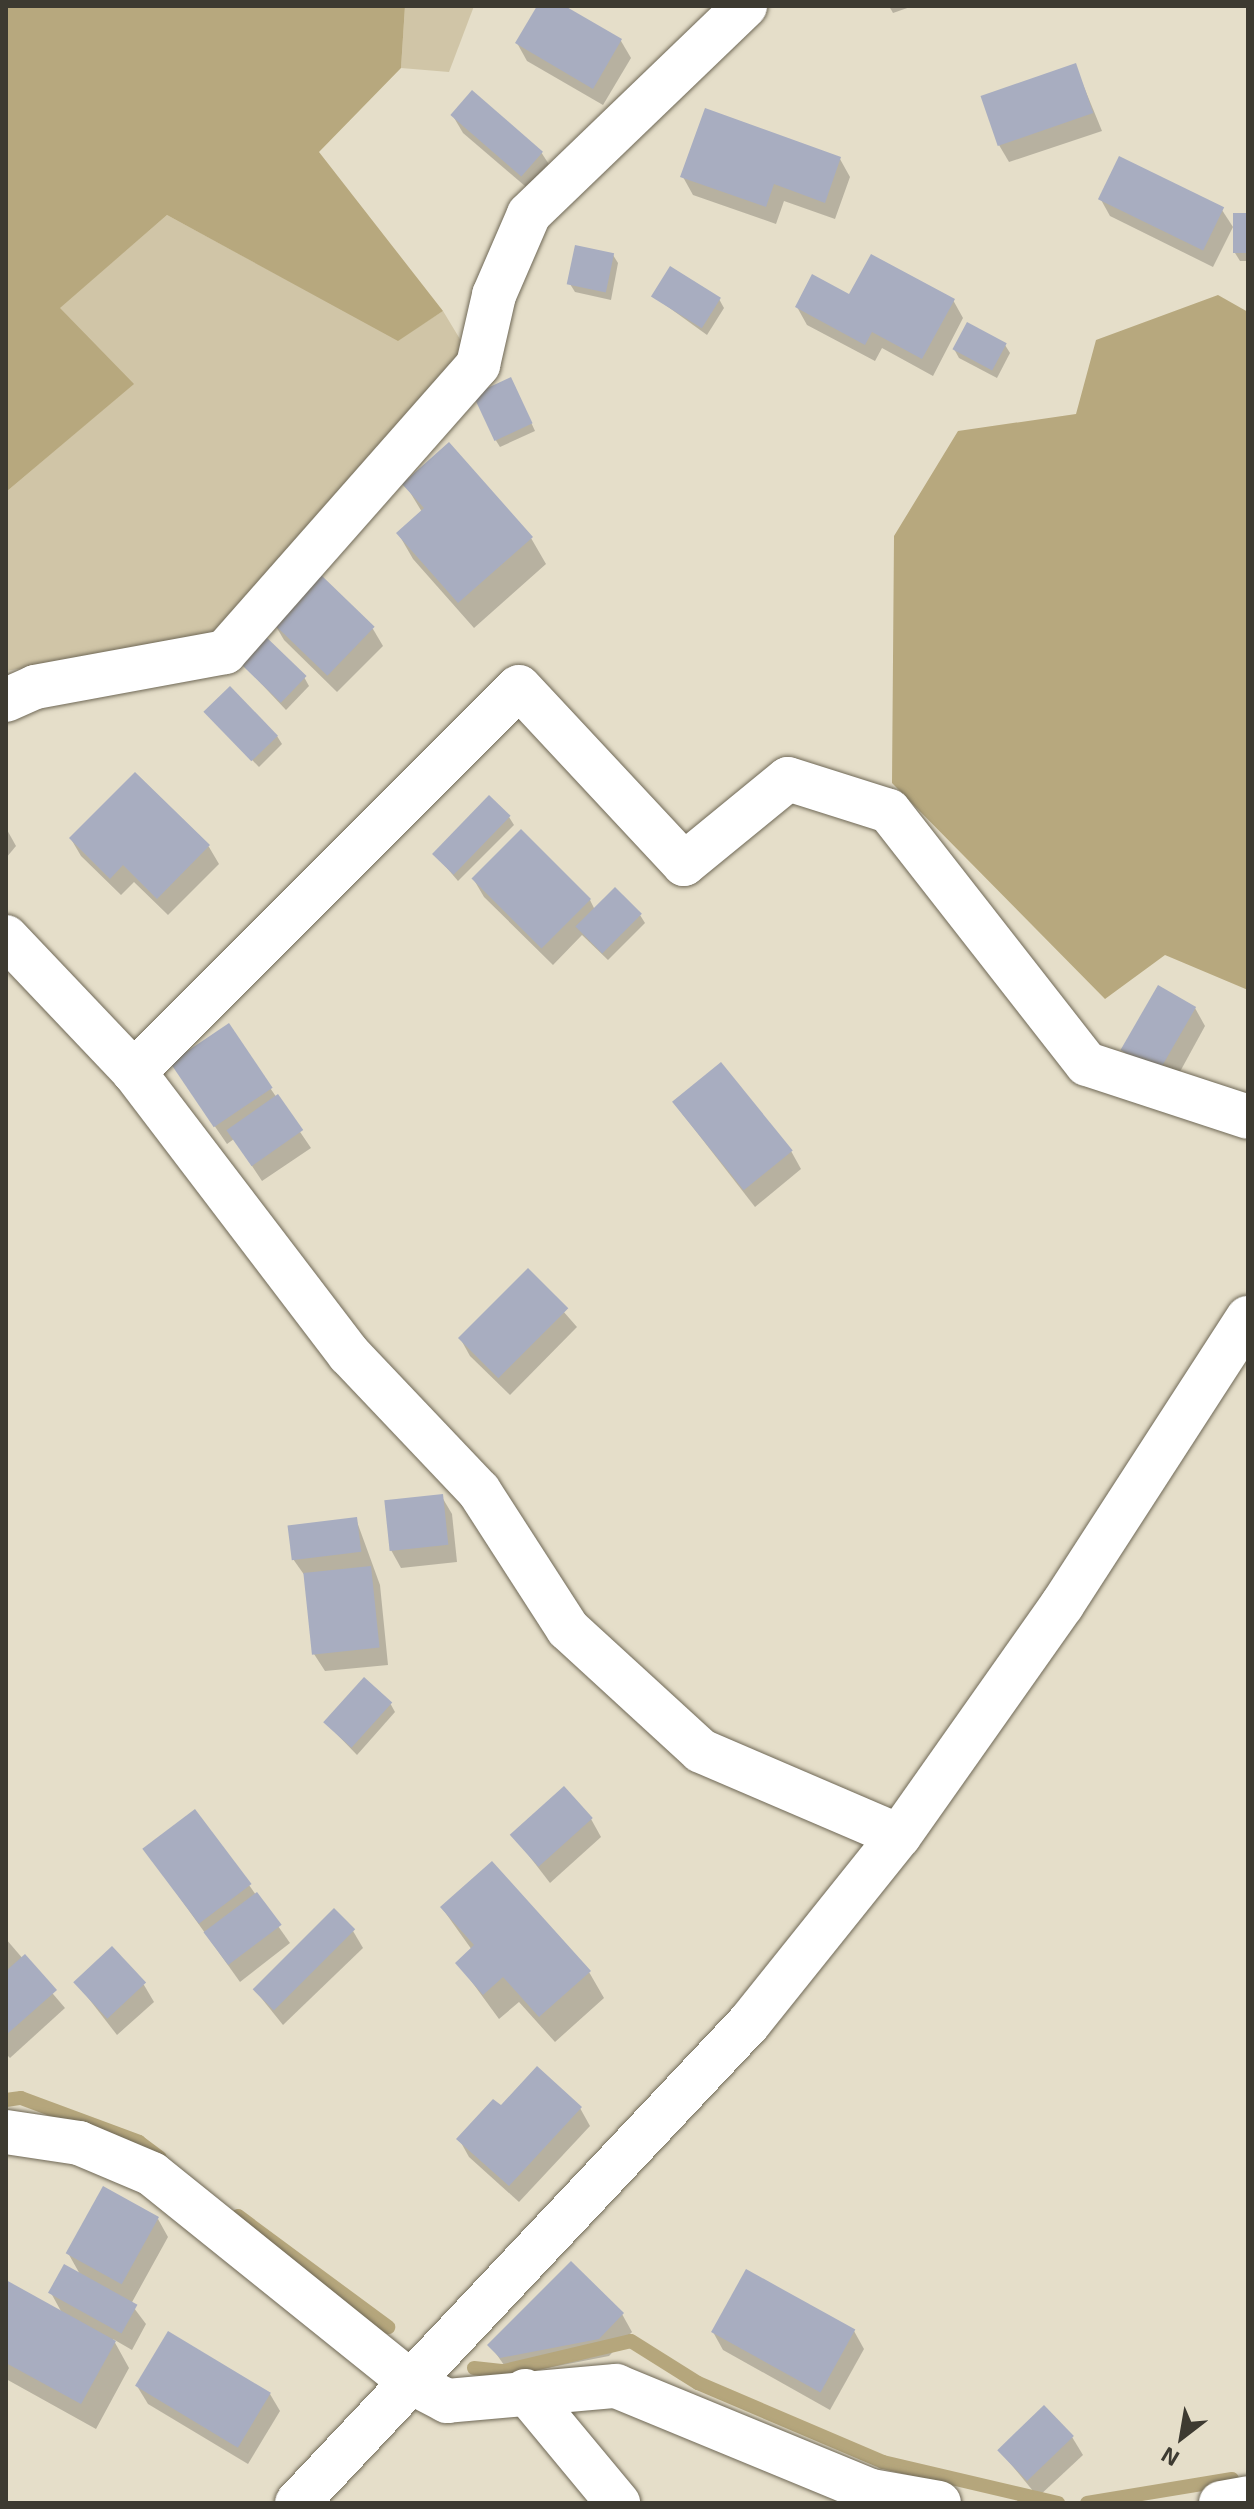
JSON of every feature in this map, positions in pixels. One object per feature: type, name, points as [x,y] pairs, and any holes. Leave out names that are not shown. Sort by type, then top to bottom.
[{"type":"street","points":[[6,700],[35,687],[225,652],[478,365],[494,295],[529,214],[745,6]]},
{"type":"street","points":[[134,1072],[519,687],[684,864],[788,779],[889,811],[1087,1064],[1248,1117]]},
{"type":"street","points":[[6,937],[134,1072],[349,1354],[479,1491],[568,1629],[701,1751],[899,1836]]},
{"type":"street","points":[[297,2503],[749,2023],[899,1836],[1062,1605],[1248,1318]]},
{"type":"street","points":[[6,2132],[79,2143],[152,2174],[411,2382],[447,2401],[525,2391],[616,2386],[871,2491],[939,2503]]},
{"type":"street","points":[[525,2391],[618,2503]]},
{"type":"street","points":[[1221,2503],[1248,2498]]},
{"type":"shaded area","points":[[6,6],[405,6],[401,68],[319,152],[443,311],[398,341],[167,215],[60,308],[134,384],[6,492]]},
{"type":"shaded area","points":[[405,6],[474,6],[449,72],[401,68]]},
{"type":"shaded area","points":[[167,215],[398,340],[443,311],[469,354],[214,636],[6,671],[6,492],[133,384],[59,308]]},
{"type":"shaded area","points":[[1218,295],[1248,312],[1248,990],[1165,955],[1105,999],[892,783],[894,536],[958,431],[1076,414],[1096,340]]},
{"type":"building","points":[[537,6],[565,6],[622,39],[593,89],[515,43]]},
{"type":"building","points":[[1076,63],[1093,113],[998,146],[981,96]]},
{"type":"building","points":[[472,90],[543,152],[521,177],[450,115]]},
{"type":"building","points":[[705,108],[841,157],[825,203],[774,184],[766,207],[680,177]]},
{"type":"building","points":[[1119,156],[1224,207],[1203,250],[1098,199]]},
{"type":"building","points":[[1233,213],[1248,213],[1248,253],[1233,253]]},
{"type":"building","points":[[575,245],[614,253],[606,292],[567,284]]},
{"type":"building","points":[[871,254],[955,299],[922,359],[872,332],[865,345],[795,307],[812,274],[849,294]]},
{"type":"building","points":[[670,266],[721,298],[702,328],[651,297]]},
{"type":"building","points":[[967,322],[1007,343],[992,370],[952,349]]},
{"type":"building","points":[[511,377],[533,423],[494,441],[473,395]]},
{"type":"building","points":[[449,442],[533,537],[458,603],[396,533],[424,508],[402,484]]},
{"type":"building","points":[[320,574],[375,627],[327,676],[273,623]]},
{"type":"building","points":[[262,633],[307,676],[281,703],[236,660]]},
{"type":"building","points":[[230,686],[278,736],[251,761],[203,712]]},
{"type":"building","points":[[135,772],[210,845],[157,899],[123,865],[110,879],[69,838]]},
{"type":"building","points":[[489,795],[511,816],[454,875],[432,854]]},
{"type":"building","points":[[521,829],[591,899],[542,949],[472,878]]},
{"type":"building","points":[[615,887],[642,914],[602,953],[575,927]]},
{"type":"building","points":[[1158,985],[1196,1007],[1159,1072],[1120,1050]]},
{"type":"building","points":[[229,1023],[273,1088],[214,1127],[170,1063]]},
{"type":"building","points":[[721,1062],[793,1151],[744,1190],[672,1102]]},
{"type":"building","points":[[278,1094],[303,1130],[252,1166],[226,1130]]},
{"type":"building","points":[[528,1268],[568,1308],[498,1378],[458,1338]]},
{"type":"building","points":[[443,1494],[448,1545],[390,1551],[384,1500]]},
{"type":"building","points":[[357,1517],[361,1552],[292,1560],[288,1526]]},
{"type":"building","points":[[371,1566],[380,1648],[312,1655],[303,1573]]},
{"type":"building","points":[[364,1677],[392,1702],[351,1748],[323,1722]]},
{"type":"building","points":[[564,1786],[593,1818],[539,1867],[510,1835]]},
{"type":"building","points":[[195,1809],[252,1884],[199,1924],[142,1849]]},
{"type":"building","points":[[492,1861],[591,1971],[539,2017],[503,1977],[483,1995],[455,1963],[474,1945],[440,1907]]},
{"type":"building","points":[[257,1892],[282,1925],[228,1965],[203,1932]]},
{"type":"building","points":[[334,1908],[355,1929],[274,2011],[253,1989]]},
{"type":"building","points":[[112,1946],[146,1983],[107,2019],[73,1982]]},
{"type":"building","points":[[25,1954],[57,1990],[6,2035],[6,1971]]},
{"type":"building","points":[[537,2066],[582,2107],[509,2186],[456,2139],[493,2099],[501,2105]]},
{"type":"building","points":[[103,2186],[159,2217],[122,2284],[66,2253]]},
{"type":"building","points":[[571,2261],[624,2313],[599,2339],[500,2358],[487,2345]]},
{"type":"building","points":[[64,2264],[137,2305],[121,2334],[48,2293]]},
{"type":"building","points":[[746,2269],[855,2330],[820,2393],[711,2332]]},
{"type":"building","points":[[6,2280],[116,2341],[81,2404],[6,2363]]},
{"type":"building","points":[[168,2331],[271,2393],[238,2448],[135,2386]]},
{"type":"building","points":[[1044,2405],[1074,2436],[1027,2481],[997,2450]]},
{"type":"waterway","points":[[6,2100],[21,2098],[139,2142],[160,2158]]},
{"type":"waterway","points":[[238,2216],[388,2327]]},
{"type":"waterway","points":[[474,2368],[504,2371],[631,2341],[698,2383],[883,2462],[1058,2503]]},
{"type":"waterway","points":[[1087,2503],[1232,2479]]}]
